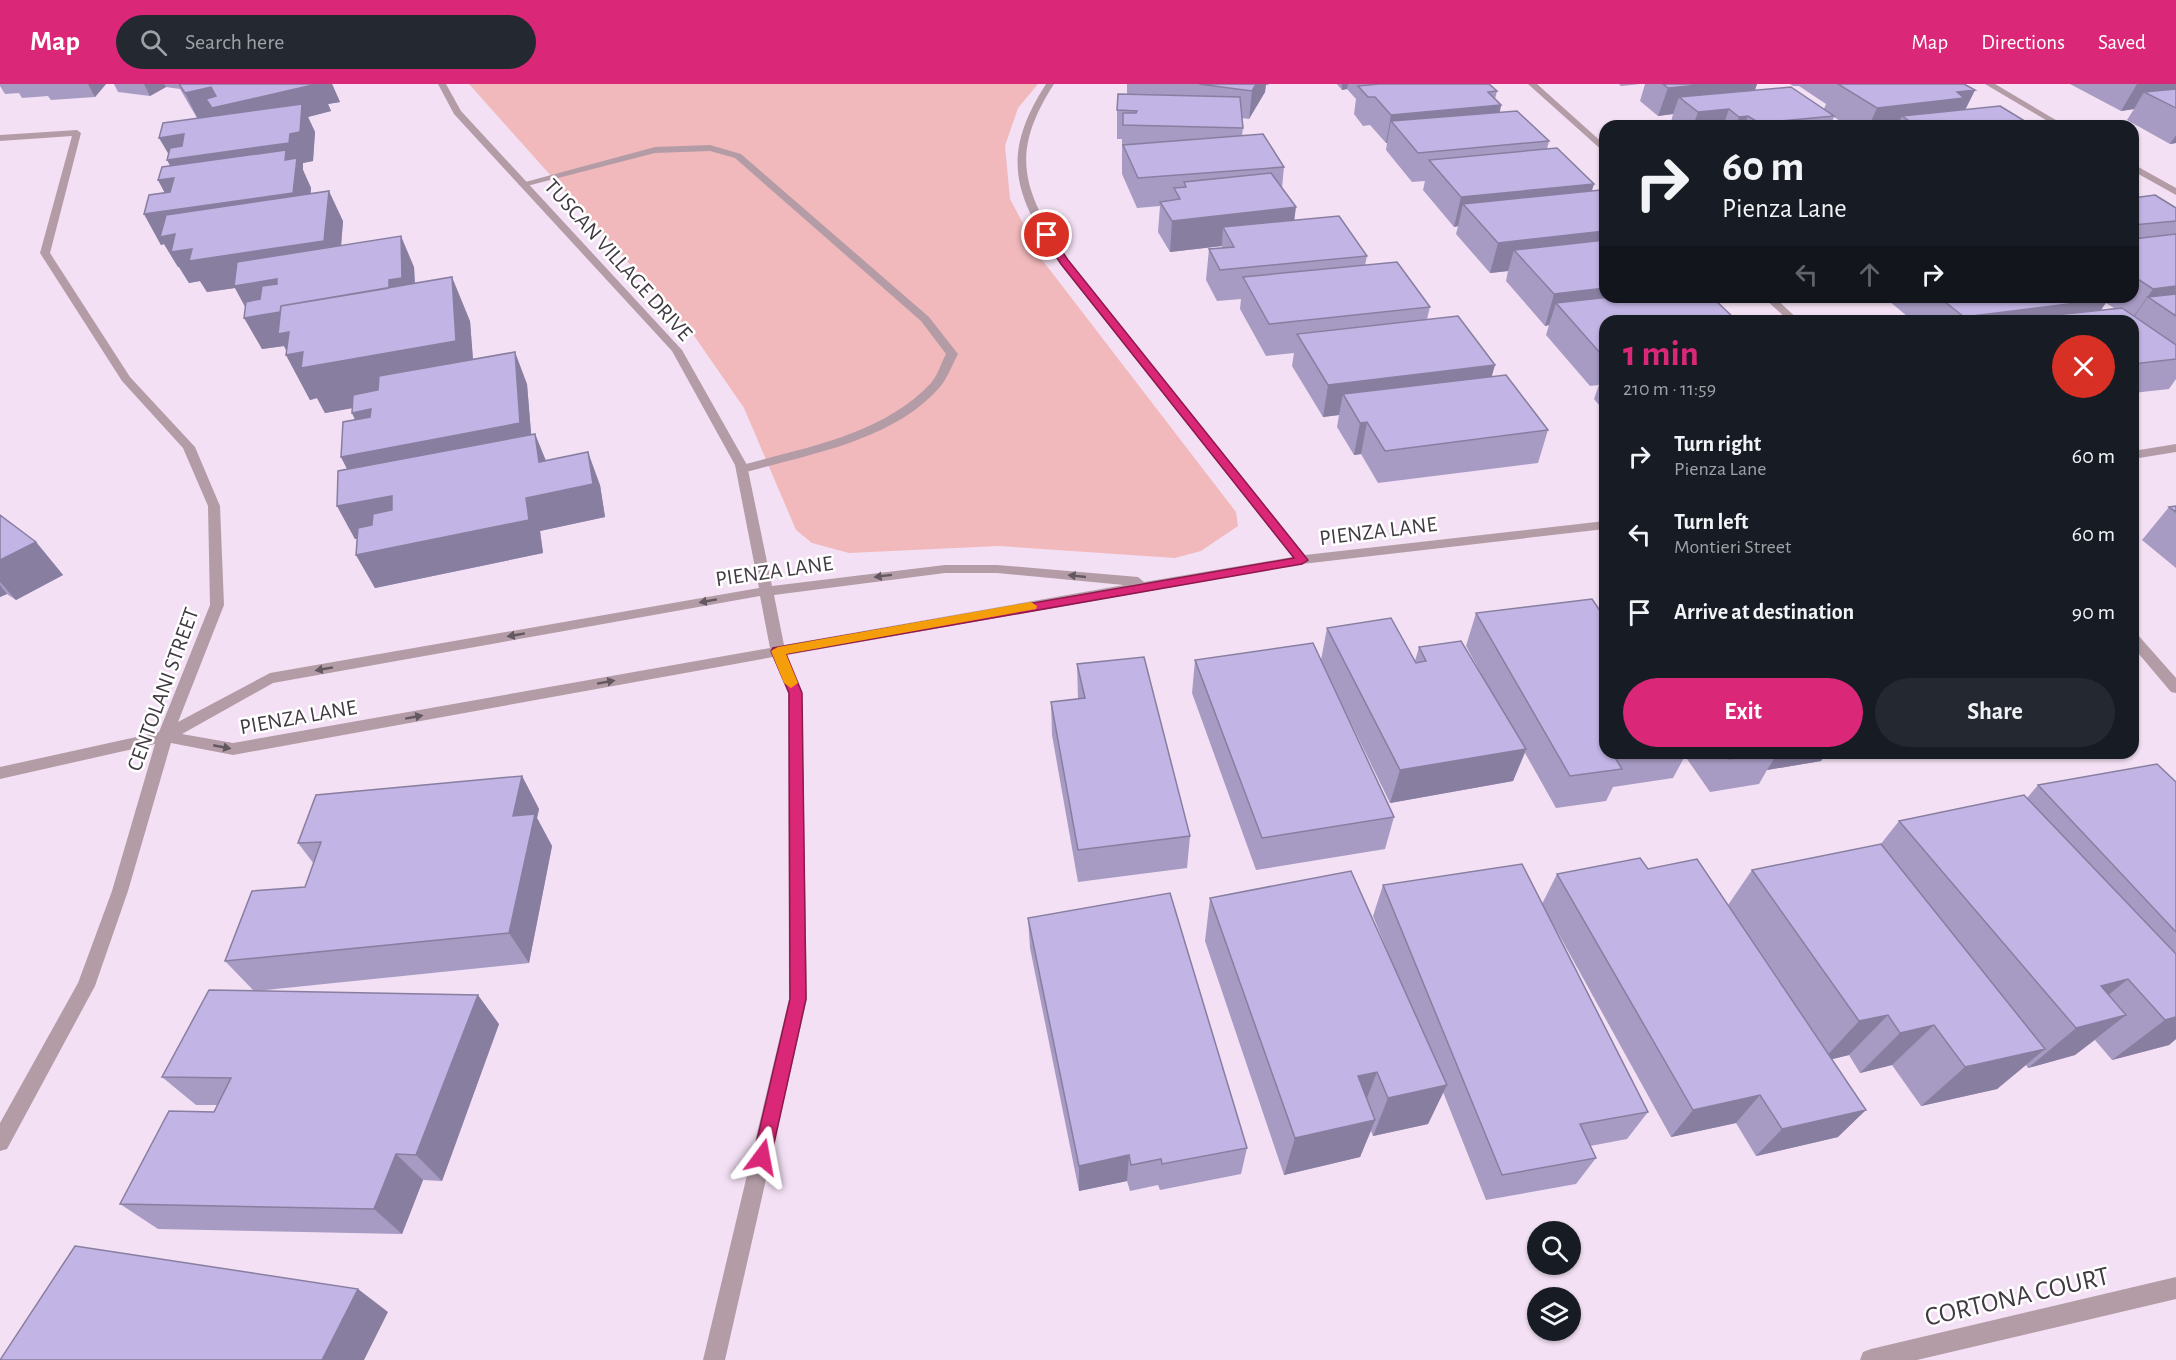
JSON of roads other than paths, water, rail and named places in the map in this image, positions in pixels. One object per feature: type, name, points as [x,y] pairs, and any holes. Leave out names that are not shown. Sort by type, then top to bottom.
[{"type":"street","name":"TUSCAN VILLAGE DRIVE","points":[[442,84],[457,112],[676,350],[742,469],[778,651],[795,693],[798,999],[714,1360]]},
{"type":"street","points":[[1050,84],[1037,101],[1026,126],[1020,155],[1024,188],[1038,222],[1064,262],[1302,560]]},
{"type":"street","points":[[1532,84],[1599,145]]},
{"type":"street","points":[[1989,84],[2052,120]]},
{"type":"street","name":"CENTOLANI STREET","points":[[0,138],[77,133],[45,253],[126,379],[189,447],[214,506],[217,605],[165,736],[120,891],[86,986],[0,1142]]},
{"type":"street","points":[[523,184],[655,150],[710,148],[738,156],[925,320],[952,354],[936,385],[902,414],[848,438],[742,469]]},
{"type":"street","points":[[2139,170],[2176,192]]},
{"type":"street","points":[[1775,303],[1788,315]]},
{"type":"street","points":[[2139,454],[2176,448]]},
{"type":"street","name":"PIENZA LANE","points":[[165,736],[233,749],[1302,560],[1599,526]]},
{"type":"street","name":"PIENZA LANE","points":[[165,736],[270,678],[765,591],[945,569],[997,569],[1156,584]]},
{"type":"street","points":[[2139,645],[2176,688]]},
{"type":"street","points":[[0,772],[165,736]]},
{"type":"street","name":"CORTONA COURT","points":[[1871,1360],[2176,1288]]}]
